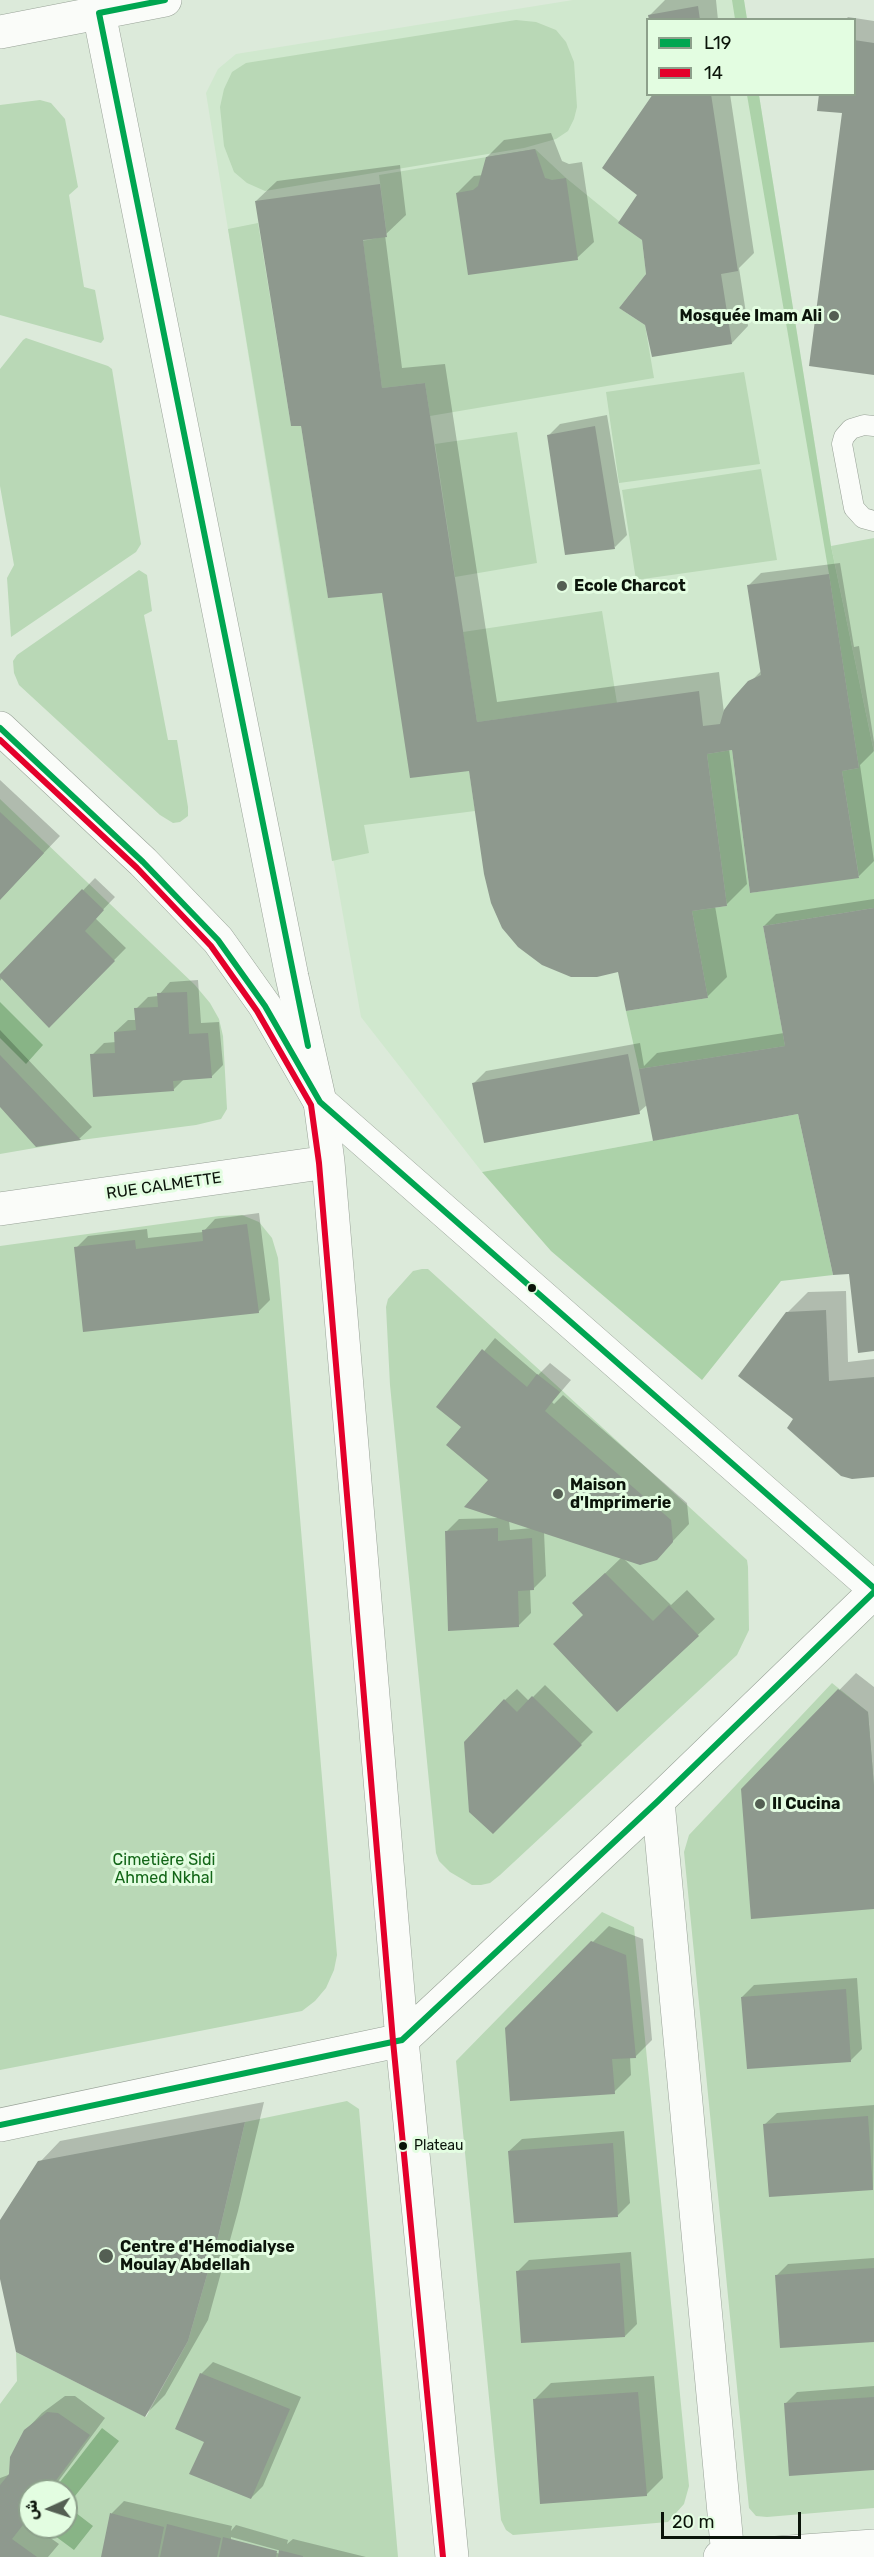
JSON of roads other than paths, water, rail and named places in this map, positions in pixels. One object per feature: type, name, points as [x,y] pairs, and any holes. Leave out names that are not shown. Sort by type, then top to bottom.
[{"type":"street","points":[[0,32],[165,0]]},
{"type":"street","points":[[99,13],[285,942],[320,1102],[328,1162],[402,2040],[452,2557]]},
{"type":"street","points":[[0,728],[143,862],[218,940],[265,1006],[320,1102],[874,1590],[658,1801],[402,2040],[0,2124]]},
{"type":"street","name":"RUE CALMETTE","points":[[0,1209],[328,1162]]},
{"type":"street","points":[[658,1801],[728,2556]]},
{"type":"street","points":[[720,2557],[857,2551]]},
{"type":"lane","points":[[874,426],[864,425],[851,429],[844,436],[842,444],[854,508],[863,518],[874,521]]},
{"type":"place","name":"Mosquée Imam Ali","points":[[834,316]]},
{"type":"place","name":"Ecole Charcot","points":[[562,586]]},
{"type":"place","name":"Maison d'Imprimerie","points":[[558,1494]]},
{"type":"place","name":"Il Cucina","points":[[760,1804]]},
{"type":"place","name":"Plateau","points":[[403,2146]]},
{"type":"place","name":"Centre d'Hémodialyse Moulay Abdellah","points":[[106,2256]]},
{"type":"park label","name":"Cimetière Sidi Ahmed Nkhal","points":[[164,1869]]}]
